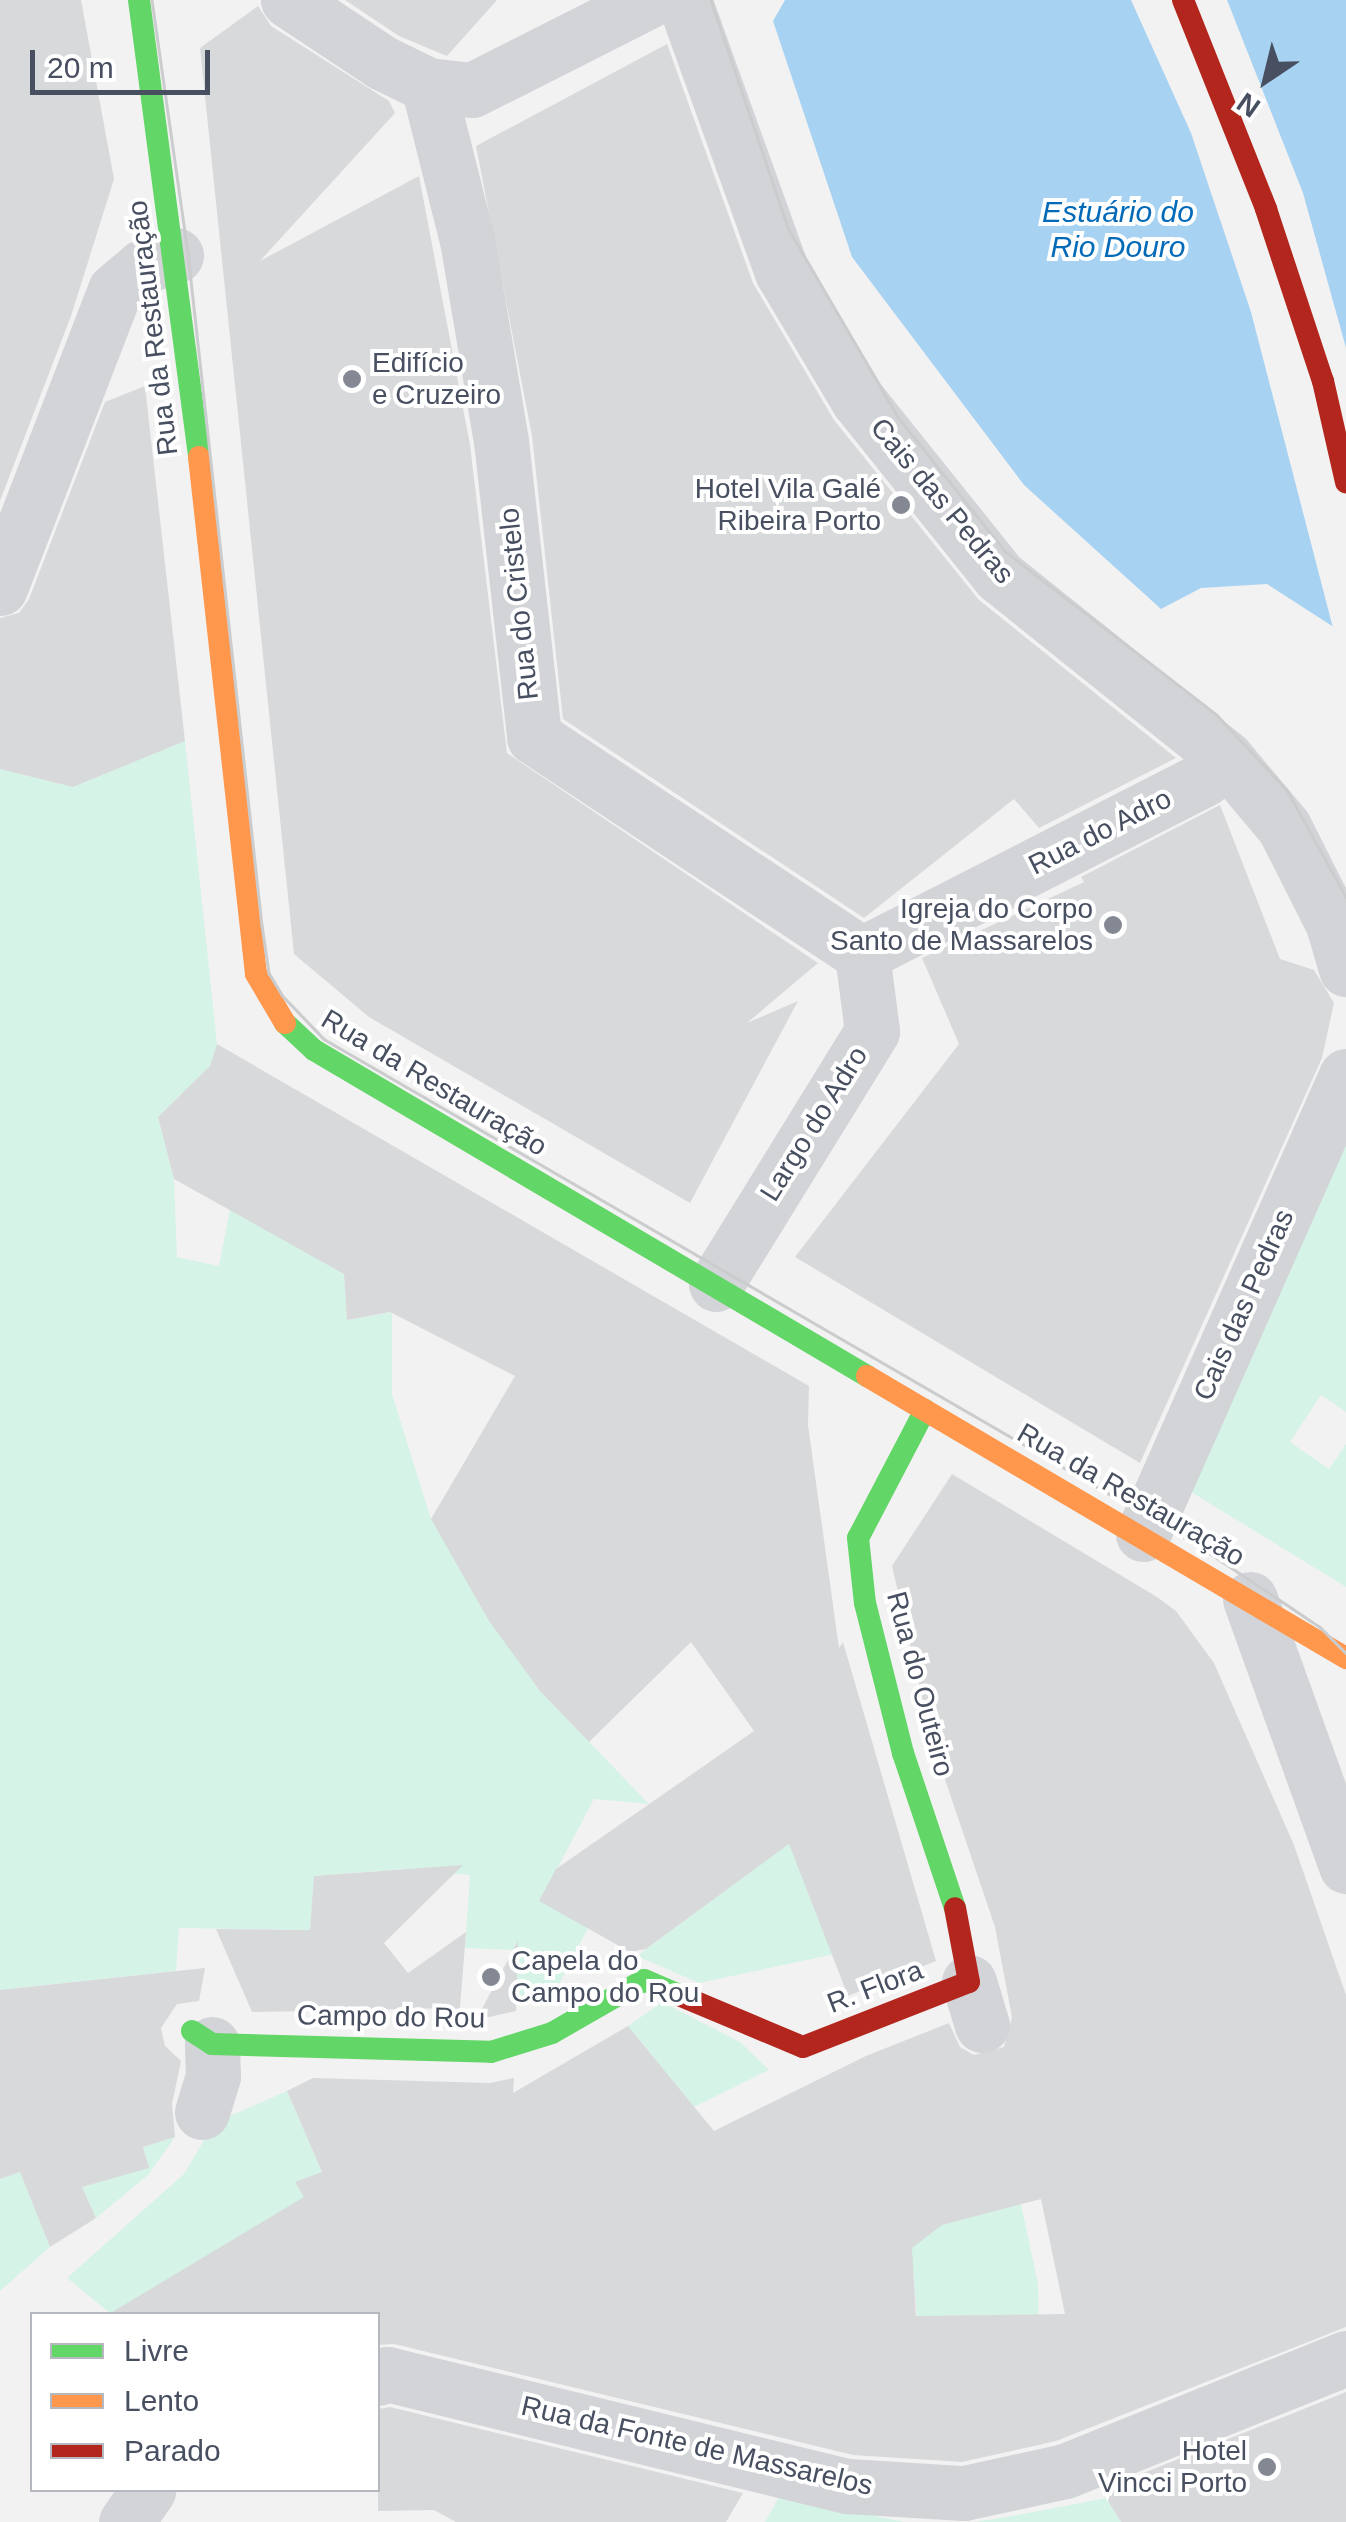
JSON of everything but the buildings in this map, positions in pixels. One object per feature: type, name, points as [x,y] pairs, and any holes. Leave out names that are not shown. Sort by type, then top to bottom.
[{"type":"main road","name":"Rua da Restauração","points":[[139,0],[176,256],[256,974],[277,1016],[314,1050],[1143,1534],[1346,1658]]},
{"type":"main road","points":[[1183,0],[1266,209],[1323,381],[1346,482]]},
{"type":"main road","name":"Rua do Outeiro","points":[[925,1410],[858,1538],[865,1603],[903,1752],[964,1936],[975,2004]]},
{"type":"main road","name":"Campo do Rou","points":[[202,2038],[491,2052],[552,2033],[644,1980],[803,2047]]},
{"type":"main road","name":"R. Flora","points":[[803,2047],[975,2004]]},
{"type":"street","points":[[288,0],[428,85],[472,90],[650,0]]},
{"type":"street","name":"Cais das Pedras","points":[[684,0],[782,272],[858,400],[999,576],[1226,758],[1284,828],[1333,924],[1346,969]]},
{"type":"street","name":"Rua do Cristelo","points":[[428,85],[467,240],[501,442],[534,737],[862,954]]},
{"type":"street","points":[[0,588],[116,290],[142,267],[176,256]]},
{"type":"street","name":"Rua do Adro","points":[[862,954],[1204,779],[1226,758]]},
{"type":"street","name":"Largo do Adro","points":[[716,1284],[872,1031],[862,954]]},
{"type":"street","name":"Cais das Pedras","points":[[1143,1534],[1328,1099]]},
{"type":"street","points":[[1250,1599],[1346,1866]]},
{"type":"street","points":[[202,2038],[213,2076],[202,2112]]},
{"type":"street","name":"Rua da Fonte de Massarelos","points":[[382,2376],[848,2486],[964,2493],[1064,2454],[1346,2358]]},
{"type":"street","points":[[126,2522],[147,2492]]},
{"type":"green space","points":[[185,741],[217,1044],[201,1099],[182,1093],[158,1117],[174,1179],[177,1257],[219,1266],[230,1209],[344,1274],[347,1320],[392,1312],[392,1394],[431,1519],[540,1691],[649,1804],[594,1799],[540,1901],[589,1926],[551,2000],[516,2003],[518,1950],[465,1948],[470,1875],[406,1869],[315,1876],[310,1930],[179,1928],[176,1971],[8,1989],[0,2044],[0,769],[73,787]]},
{"type":"green space","points":[[1346,1133],[1346,1412],[1321,1395],[1290,1442],[1329,1469],[1346,1444],[1346,1587],[1183,1487]]},
{"type":"green space","points":[[789,1843],[835,1954],[699,1983],[637,1956]]},
{"type":"green space","points":[[662,2002],[740,2042],[769,2070],[694,2107],[628,2026]]},
{"type":"green space","points":[[287,2091],[322,2172],[296,2182],[314,2215],[184,2269],[132,2312],[109,2312],[67,2278],[184,2174],[214,2123]]},
{"type":"green space","points":[[175,2137],[148,2175],[96,2218],[74,2170],[148,2167],[143,2147]]},
{"type":"green space","points":[[20,2172],[50,2247],[0,2291],[0,2179]]},
{"type":"green space","points":[[1021,2204],[1038,2284],[1039,2325],[917,2316],[913,2270],[875,2257],[942,2225]]},
{"type":"green space","points":[[779,2497],[905,2522],[765,2522]]},
{"type":"green space","points":[[1106,2498],[1121,2522],[975,2522],[1018,2515]]},
{"type":"water","name":"Estuário do Rio Douro","points":[[785,0],[1346,0],[1346,635],[1267,584],[1201,588],[1161,609],[1024,485],[852,257],[773,21]]},
{"type":"pier","points":[[1131,0],[1227,0],[1303,193],[1346,348],[1346,640],[1333,628],[1251,312],[1191,133]]},
{"type":"tram line","points":[[152,0],[188,253],[262,925],[269,973],[282,995],[324,1039],[1199,1546],[1320,1627],[1346,1653]]},
{"type":"tram line","points":[[711,0],[788,228],[898,417],[1005,551],[1217,715],[1287,790],[1346,897]]},
{"type":"traffic: fast","points":[[139,0],[199,457]]},
{"type":"traffic: fast","points":[[285,1023],[314,1050],[867,1376]]},
{"type":"traffic: fast","points":[[925,1410],[858,1538],[865,1603],[903,1753],[955,1908]]},
{"type":"traffic: fast","points":[[192,2031],[212,2044],[491,2052],[552,2033],[644,1980],[679,1995]]},
{"type":"traffic: slow","points":[[199,457],[256,974],[285,1023]]},
{"type":"traffic: slow","points":[[867,1376],[1346,1658]]},
{"type":"traffic: jam","points":[[1183,0],[1266,209],[1323,381],[1346,482]]},
{"type":"traffic: jam","points":[[679,1995],[803,2047],[969,1982],[955,1908]]},
{"type":"place","name":"Edifício e Cruzeiro","points":[[352,379]]},
{"type":"place","name":"Hotel Vila Galé Ribeira Porto","points":[[901,505]]},
{"type":"place","name":"Igreja do Corpo Santo de Massarelos","points":[[1113,925]]},
{"type":"place","name":"Capela do Campo do Rou","points":[[491,1977]]},
{"type":"place","name":"Hotel Vincci Porto","points":[[1267,2467]]}]
